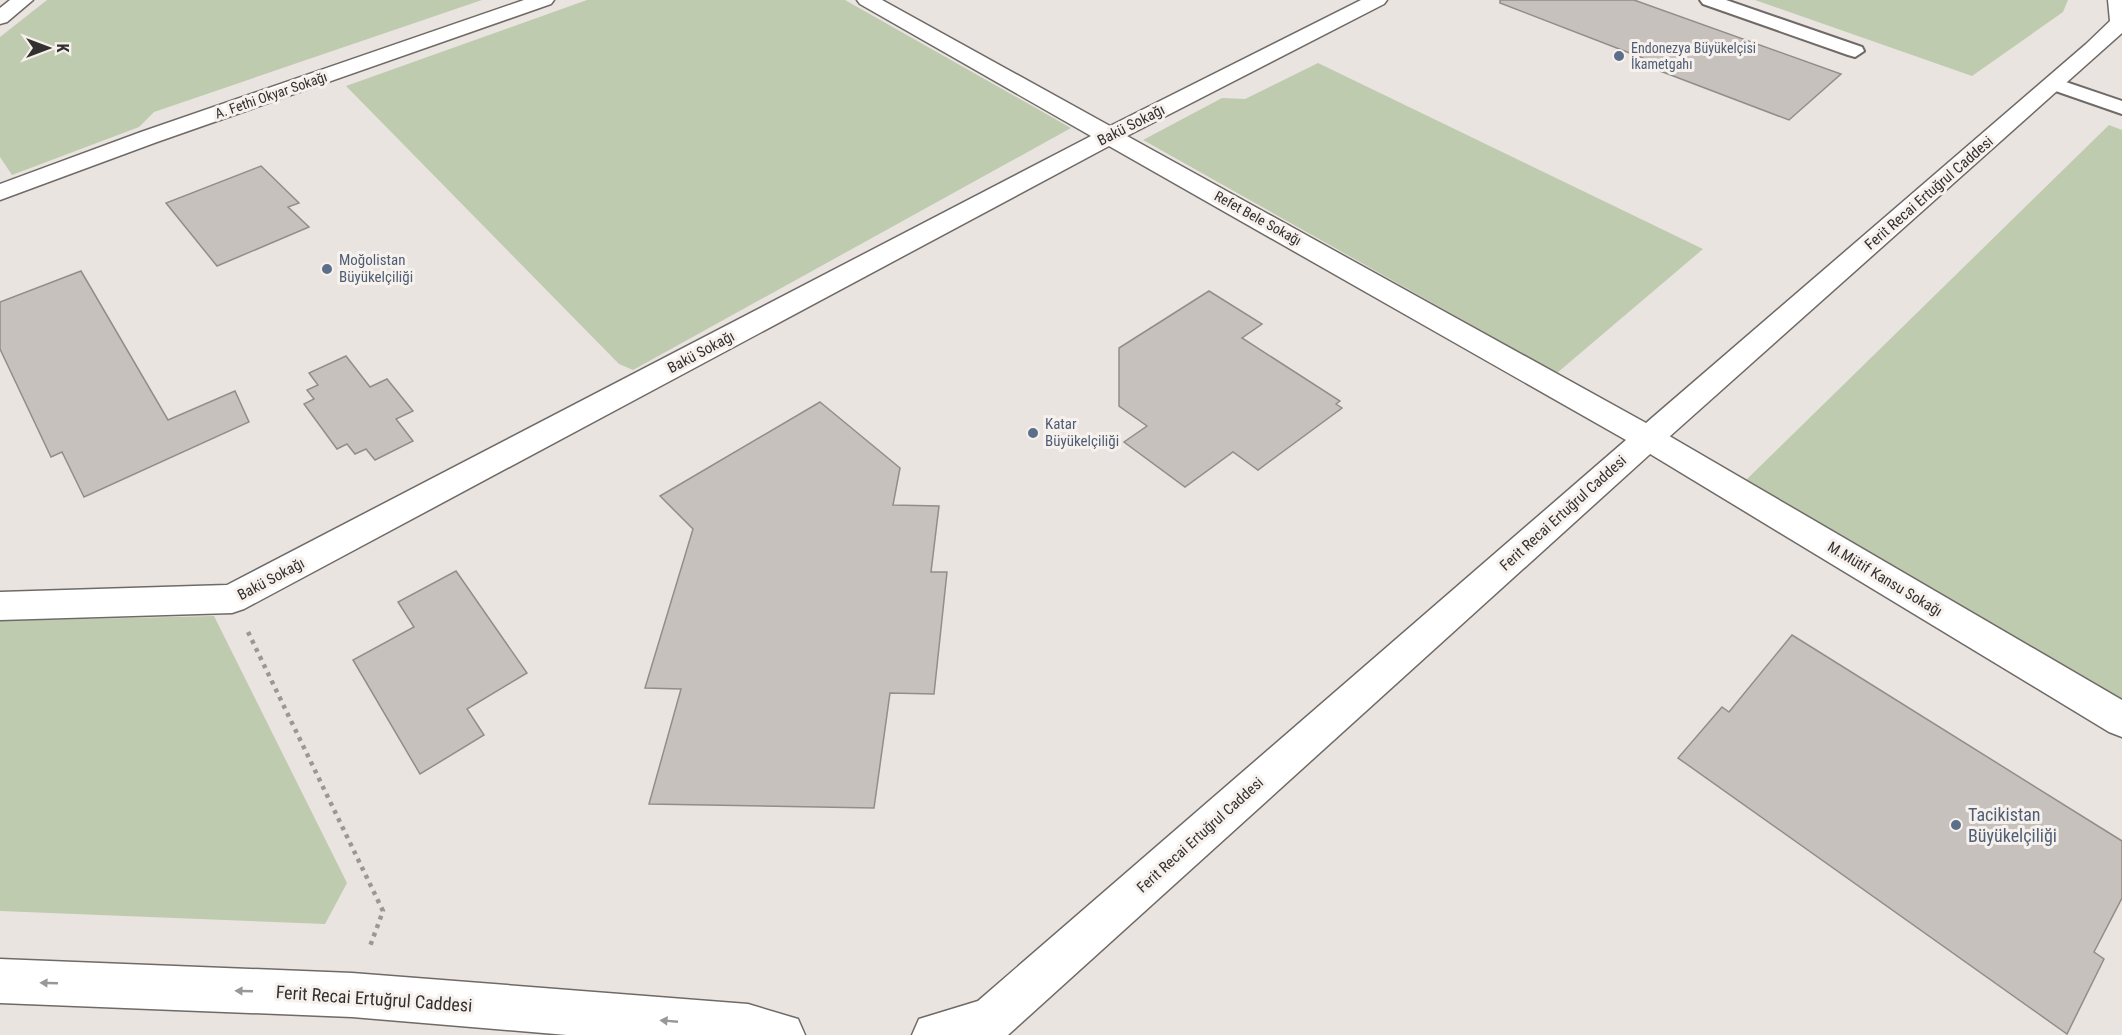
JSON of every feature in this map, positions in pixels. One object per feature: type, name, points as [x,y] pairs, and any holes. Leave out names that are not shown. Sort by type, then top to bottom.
[{"type":"street","points":[[0,18],[22,0]]},
{"type":"street","name":"A. Fethi Okyar Sokağı","points":[[0,193],[150,137],[544,0]]},
{"type":"street","name":"Refet Bele Sokağı","points":[[867,0],[1648,438]]},
{"type":"street","name":"Bakü Sokağı","points":[[0,606],[232,599],[1111,135],[1377,0]]},
{"type":"street","name":"Ferit Recai Ertuğrul Caddesi","points":[[986,1028],[1648,438],[2054,84],[2121,22],[2118,0]]},
{"type":"street","name":"M.Mütif Kansu Sokağı","points":[[1648,438],[2122,720]]},
{"type":"street","name":"Ferit Recai Ertuğrul Caddesi","points":[[0,981],[352,995],[765,1033]]},
{"type":"street","points":[[935,1035],[986,1028]]},
{"type":"lane","points":[[1709,0],[1855,51]]},
{"type":"lane","points":[[2054,84],[2122,108]]},
{"type":"path","points":[[232,599],[383,911],[352,995]]},
{"type":"green space","points":[[47,0],[482,0],[154,112],[139,127],[12,175],[0,157],[0,37]]},
{"type":"green space","points":[[587,0],[845,0],[1071,128],[633,370],[619,364],[346,86]]},
{"type":"green space","points":[[1755,0],[2068,0],[2063,12],[1972,76]]},
{"type":"green space","points":[[1318,63],[1703,249],[1557,373],[1143,140],[1222,98],[1245,99]]},
{"type":"green space","points":[[2109,125],[2122,130],[2122,704],[1743,483]]},
{"type":"green space","points":[[214,616],[347,883],[325,924],[0,911],[0,621]]},
{"type":"building","points":[[1500,0],[1634,0],[1841,74],[1789,120],[1647,66],[1653,62],[1500,3]]},
{"type":"building","points":[[261,166],[299,203],[288,207],[309,227],[217,266],[166,203]]},
{"type":"building","points":[[81,271],[168,420],[235,391],[249,422],[84,497],[62,452],[51,457],[0,349],[0,302]]},
{"type":"building","points":[[1209,291],[1262,324],[1242,338],[1340,401],[1336,404],[1342,408],[1258,470],[1233,452],[1185,487],[1124,442],[1147,426],[1119,406],[1119,348]]},
{"type":"building","points":[[346,356],[370,387],[387,379],[413,411],[396,419],[413,441],[375,460],[366,449],[355,454],[347,444],[337,449],[304,404],[314,399],[307,390],[318,385],[309,373]]},
{"type":"building","points":[[820,402],[900,468],[893,505],[939,506],[931,572],[947,572],[934,694],[890,693],[874,808],[649,804],[681,689],[645,688],[693,529],[660,496]]},
{"type":"building","points":[[456,571],[527,673],[467,709],[484,735],[420,774],[353,660],[414,627],[398,602]]},
{"type":"building","points":[[1792,635],[2122,841],[2122,898],[2094,952],[2104,959],[2067,1034],[1678,758],[1722,707],[1729,712]]},
{"type":"place","name":"Endonezya Büyükelçisi İkametgahı","points":[[1619,56]]},
{"type":"place","name":"Moğolistan Büyükelçiliği","points":[[327,269]]},
{"type":"place","name":"Katar Büyükelçiliği","points":[[1033,433]]},
{"type":"place","name":"Tacikistan Büyükelçiliği","points":[[1956,825]]}]
